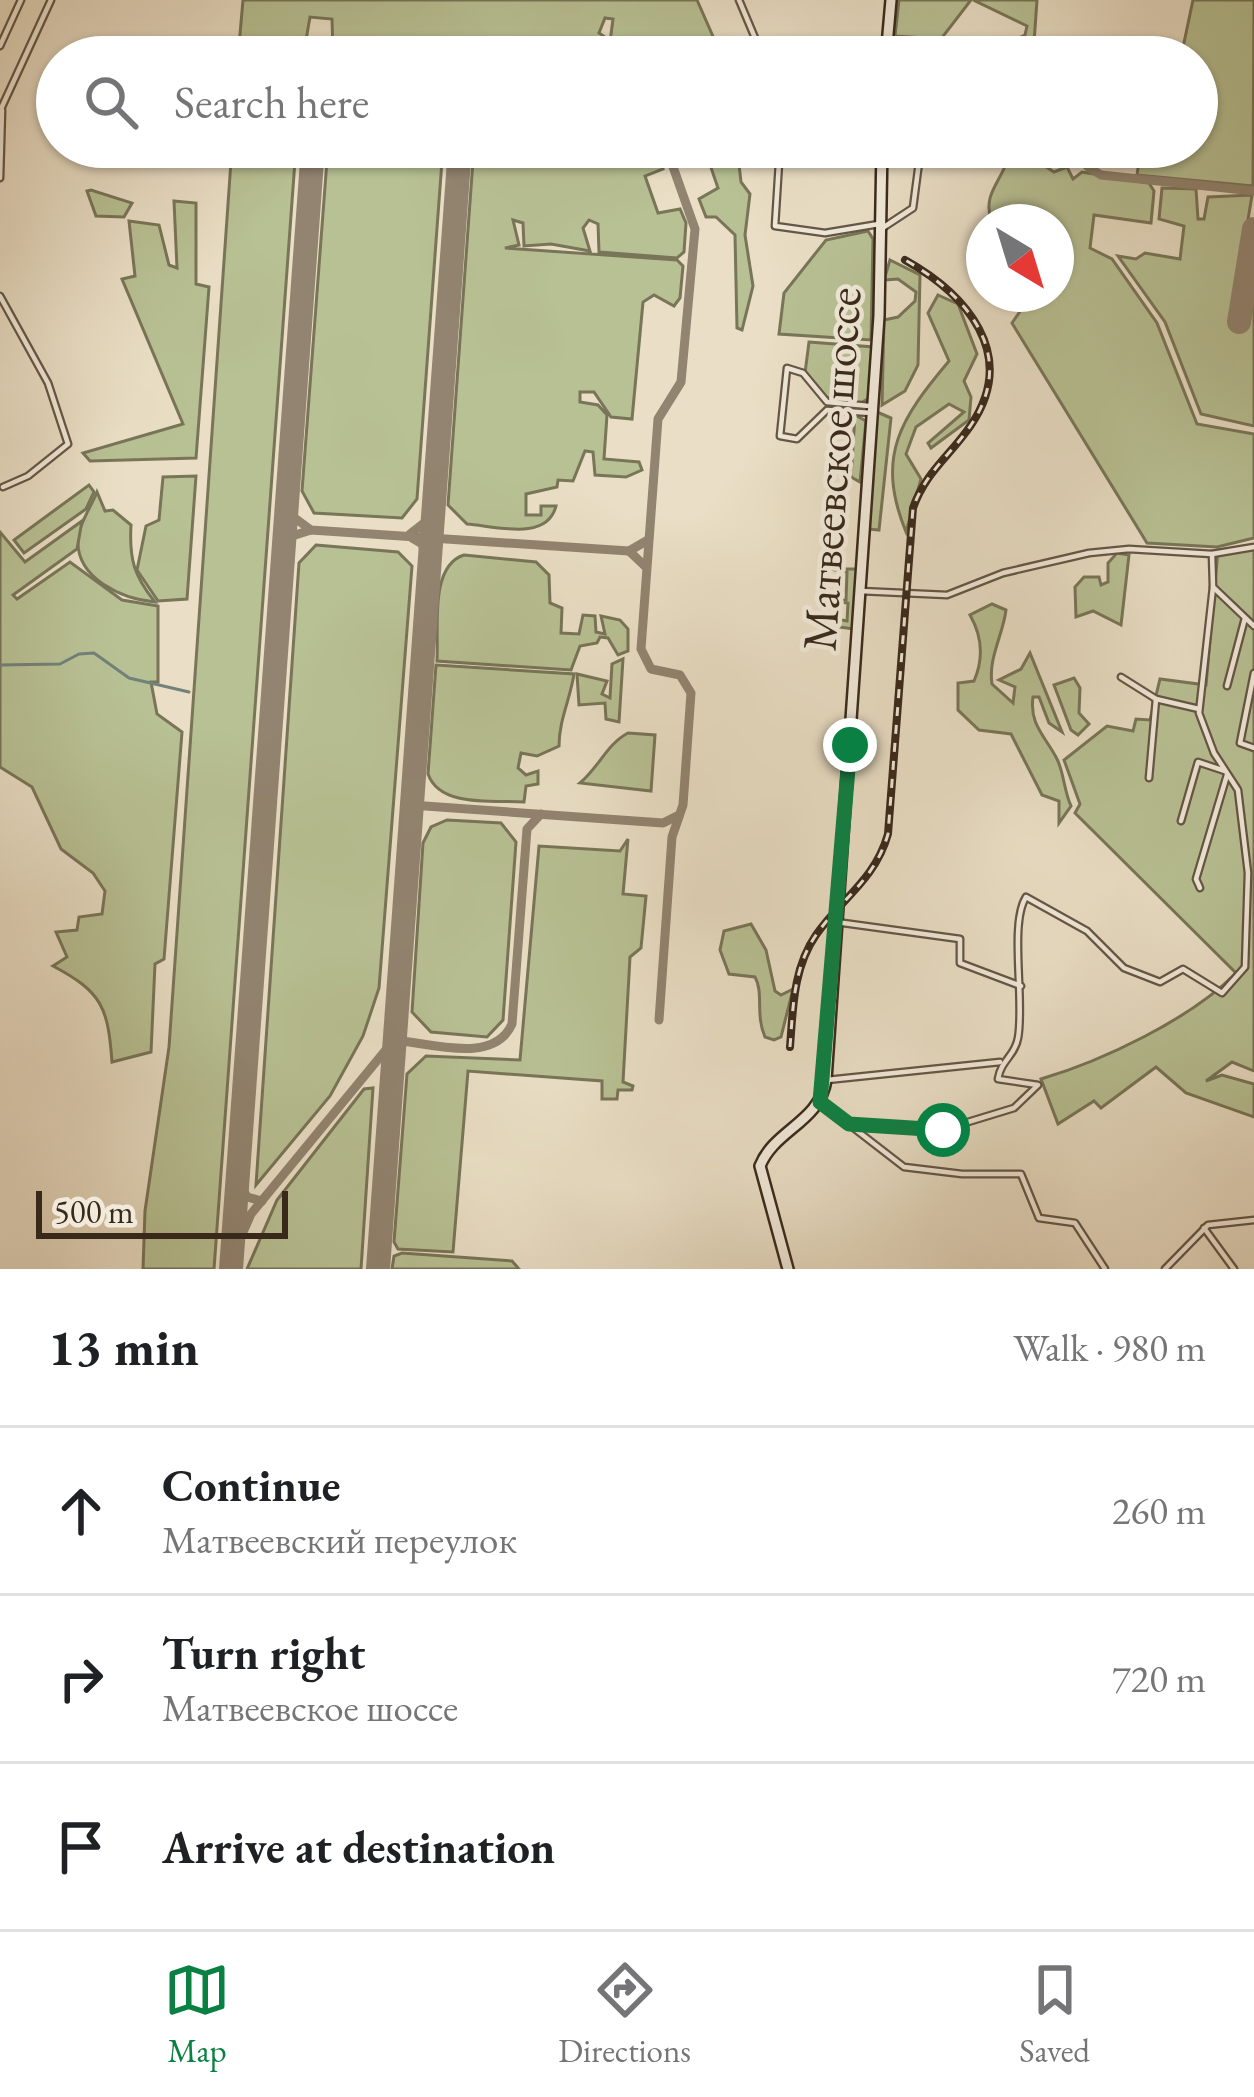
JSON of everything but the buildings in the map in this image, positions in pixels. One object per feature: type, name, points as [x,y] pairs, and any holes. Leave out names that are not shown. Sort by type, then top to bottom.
[{"type":"main road","points":[[888,36],[891,0]]},
{"type":"main road","name":"Матвеевское шоссе","points":[[820,1102],[826,1079],[860,591],[882,168]]},
{"type":"main road","points":[[788,1269],[760,1166],[769,1150],[820,1102]]},
{"type":"street","points":[[0,46],[21,0]]},
{"type":"street","points":[[0,178],[1,110],[51,0]]},
{"type":"street","points":[[740,0],[755,36]]},
{"type":"street","points":[[779,168],[775,226],[825,233],[881,226],[913,208],[918,168]]},
{"type":"street","points":[[0,296],[48,383],[68,443],[28,476],[3,487]]},
{"type":"street","points":[[788,368],[803,373],[827,402],[872,409],[827,410],[797,439],[780,436],[788,368]]},
{"type":"street","points":[[860,591],[947,595],[1003,573],[1113,550],[1212,554],[1254,547]]},
{"type":"street","points":[[849,1124],[932,1131],[1007,1111],[1038,1084],[998,1079],[1000,1062],[1018,1037],[1017,935],[1026,897],[1087,931],[1126,969],[1162,982],[1183,969],[1222,993],[1245,967],[1248,873],[1238,790],[1199,709],[1213,587],[1212,554]]},
{"type":"street","points":[[1213,587],[1254,626]]},
{"type":"street","points":[[1227,686],[1245,618]]},
{"type":"street","points":[[1254,673],[1240,742],[1254,748]]},
{"type":"street","points":[[1121,677],[1156,699],[1199,709]]},
{"type":"street","points":[[1149,778],[1156,699]]},
{"type":"street","points":[[1181,821],[1198,762],[1226,773]]},
{"type":"street","points":[[1200,888],[1196,879],[1226,773]]},
{"type":"street","points":[[836,922],[960,938],[960,963],[1021,986]]},
{"type":"street","points":[[826,1079],[1000,1062]]},
{"type":"street","points":[[820,1102],[904,1167],[1021,1174],[1039,1218],[1075,1223],[1100,1267]]},
{"type":"street","points":[[1168,1268],[1204,1228],[1215,1222],[1254,1220]]},
{"type":"street","points":[[1204,1228],[1234,1269]]},
{"type":"green space","points":[[243,0],[697,0],[713,36],[611,36],[613,19],[605,18],[599,33],[604,36],[333,36],[332,19],[310,17],[307,36],[240,36]]},
{"type":"green space","points":[[899,0],[971,0],[943,36],[895,36]]},
{"type":"green space","points":[[973,0],[1037,0],[1034,36],[1023,36],[1027,26]]},
{"type":"green space","points":[[1193,0],[1254,0],[1253,186],[1137,175],[1138,168],[1218,168],[1218,36],[1185,36]]},
{"type":"green space","points":[[231,168],[294,168],[214,1269],[143,1269],[145,1211],[169,1047]]},
{"type":"green space","points":[[326,168],[441,168],[417,499],[402,518],[314,513],[302,491]]},
{"type":"green space","points":[[472,168],[663,168],[645,176],[658,213],[680,209],[686,223],[684,252],[677,258],[599,252],[598,224],[589,220],[583,228],[590,251],[551,244],[524,246],[523,223],[513,220],[519,245],[505,248],[677,260],[683,266],[680,298],[674,306],[654,295],[643,302],[632,419],[611,417],[594,392],[580,392],[580,402],[598,405],[607,415],[604,459],[639,462],[642,470],[626,477],[595,475],[593,452],[585,451],[573,481],[558,480],[557,487],[526,494],[526,515],[541,515],[541,506],[556,506],[551,517],[531,528],[467,524],[448,505]]},
{"type":"green space","points":[[711,168],[739,168],[741,182],[750,194],[745,235],[753,286],[742,330],[737,328],[735,235],[716,217],[706,217],[699,199],[718,188]]},
{"type":"green space","points":[[1004,168],[1054,172],[1068,168],[1073,179],[1082,172],[1149,183],[1154,191],[1151,223],[1094,215],[1090,248],[1112,259],[1157,323],[1197,424],[1254,434],[1254,538],[1217,547],[1147,543],[1012,323],[1020,312],[1074,312],[1074,204],[990,204]]},
{"type":"green space","points":[[1162,188],[1196,189],[1198,219],[1204,219],[1208,197],[1252,195],[1232,319],[1233,324],[1246,326],[1254,277],[1254,426],[1201,414],[1165,322],[1118,256],[1136,259],[1145,253],[1180,259],[1184,226],[1159,219]]},
{"type":"green space","points":[[87,191],[132,203],[124,217],[96,216]]},
{"type":"green space","points":[[174,201],[196,203],[196,284],[209,287],[196,458],[90,461],[83,453],[183,424],[122,279],[135,276],[129,221],[159,225],[169,265],[177,268]]},
{"type":"green space","points":[[868,231],[873,239],[871,340],[779,334],[784,293],[826,240]]},
{"type":"green space","points":[[890,260],[920,275],[918,365],[905,391],[882,405],[884,320],[898,317],[915,301],[916,292],[898,279],[884,280]]},
{"type":"green space","points":[[938,295],[958,304],[977,354],[964,381],[971,397],[969,420],[931,448],[928,443],[964,412],[949,404],[916,427],[906,454],[921,479],[906,532],[897,505],[893,460],[906,420],[949,361],[928,313]]},
{"type":"green space","points":[[809,342],[873,347],[869,398],[861,403],[825,397],[805,373]]},
{"type":"green space","points":[[877,412],[891,418],[879,530],[868,529]]},
{"type":"green space","points":[[855,415],[866,421],[860,482],[851,477]]},
{"type":"green space","points":[[196,476],[187,599],[158,601],[137,570],[146,526],[159,520],[163,477]]},
{"type":"green space","points":[[89,485],[94,492],[86,509],[24,553],[14,540]]},
{"type":"green space","points":[[97,492],[105,511],[113,510],[131,525],[134,566],[155,602],[116,591],[84,565],[78,538]]},
{"type":"green space","points":[[82,521],[77,549],[13,595],[17,599],[70,562],[122,600],[158,606],[158,682],[151,682],[157,714],[182,732],[164,959],[155,964],[151,1052],[112,1062],[108,1027],[99,1003],[82,984],[53,966],[67,957],[56,932],[77,930],[79,917],[102,914],[105,891],[93,873],[61,849],[32,787],[0,767],[0,532],[25,562]]},
{"type":"green space","points":[[316,545],[398,552],[412,566],[379,988],[363,1036],[330,1096],[256,1185],[299,563]]},
{"type":"green space","points":[[1254,545],[1254,1071],[1232,1062],[1206,1081],[1222,1075],[1254,1084],[1254,1117],[1186,1093],[1156,1067],[1101,1108],[1094,1101],[1058,1124],[1041,1079],[1144,1037],[1195,1006],[1236,973],[1075,813],[1080,804],[1064,760],[1107,726],[1133,731],[1136,719],[1150,720],[1160,679],[1206,685],[1218,550]]},
{"type":"green space","points":[[1117,553],[1129,555],[1121,625],[1093,611],[1076,617],[1075,587],[1084,577],[1099,577],[1101,585],[1108,582],[1108,563]]},
{"type":"green space","points":[[464,555],[536,562],[549,575],[550,603],[562,608],[561,633],[579,634],[583,615],[595,616],[596,632],[605,634],[601,616],[620,620],[628,629],[628,651],[618,655],[608,638],[600,637],[597,643],[580,646],[571,670],[437,661],[441,585],[453,561]]},
{"type":"green space","points":[[830,569],[860,569],[854,629],[825,625],[825,617],[847,621],[848,603],[826,601],[846,600],[847,572]]},
{"type":"green space","points":[[992,604],[1006,610],[992,684],[1013,703],[1015,687],[999,680],[1021,669],[1030,653],[1062,732],[1049,723],[1039,697],[1033,697],[1036,723],[1059,764],[1071,806],[1059,823],[1059,801],[1042,795],[1011,734],[979,730],[958,710],[958,683],[974,681],[979,664],[979,639],[970,615]]},
{"type":"green space","points":[[623,659],[619,722],[606,719],[605,703],[579,705],[577,674],[607,681],[602,694],[610,698],[612,664]]},
{"type":"green space","points":[[436,665],[574,674],[559,746],[537,756],[521,753],[518,768],[526,775],[538,771],[538,784],[526,786],[524,802],[469,800],[434,785],[428,774]]},
{"type":"green space","points":[[1074,678],[1080,688],[1079,713],[1089,724],[1078,735],[1071,730],[1054,685]]},
{"type":"green space","points":[[628,733],[655,735],[651,791],[580,783],[614,743]]},
{"type":"green space","points":[[447,820],[501,823],[516,842],[503,1020],[487,1037],[431,1032],[412,1012],[423,843],[431,827]]},
{"type":"green space","points":[[628,839],[623,894],[646,896],[641,948],[630,957],[623,1082],[633,1086],[632,1090],[618,1090],[617,1099],[602,1099],[602,1081],[468,1071],[453,1252],[398,1249],[394,1242],[407,1074],[426,1056],[520,1060],[539,846],[620,851]]},
{"type":"green space","points":[[751,924],[766,950],[775,991],[781,995],[793,989],[781,1037],[774,1040],[765,1037],[762,1028],[755,977],[729,974],[720,950],[724,931]]},
{"type":"green space","points":[[373,1088],[361,1269],[247,1269],[277,1200],[364,1089]]},
{"type":"green space","points":[[394,1256],[512,1261],[519,1269],[392,1269]]},
{"type":"waterway","points":[[0,665],[60,664],[79,654],[94,653],[129,678],[189,692]]},
{"type":"taxiway","points":[[659,1020],[672,837],[683,805],[691,693],[680,675],[651,669],[641,649],[658,419],[681,382],[695,229],[673,168]]},
{"type":"taxiway","points":[[1090,168],[1101,175],[1254,191]]},
{"type":"taxiway","points":[[288,498],[292,516],[311,530],[629,551]]},
{"type":"taxiway","points":[[410,534],[433,516]]},
{"type":"taxiway","points":[[284,549],[292,536],[311,530]]},
{"type":"taxiway","points":[[412,538],[422,544],[429,562]]},
{"type":"taxiway","points":[[646,567],[629,551],[648,540]]},
{"type":"taxiway","points":[[411,805],[663,823],[679,815]]},
{"type":"taxiway","points":[[232,1257],[251,1214],[394,1040],[460,1049],[503,1037],[512,1024],[527,829],[541,814]]},
{"type":"taxiway","points":[[238,1181],[247,1197],[262,1201]]},
{"type":"runway","points":[[231,1269],[311,168]]},
{"type":"runway","points":[[378,1269],[458,168]]},
{"type":"runway","points":[[1239,322],[1254,229]]},
{"type":"railway","points":[[790,1047],[795,989],[808,948],[866,877],[888,834],[913,508],[932,473],[971,425],[990,374],[979,329],[965,308],[905,260]]},
{"type":"route","points":[[850,745],[826,1079],[820,1102],[849,1124],[943,1130]]}]
